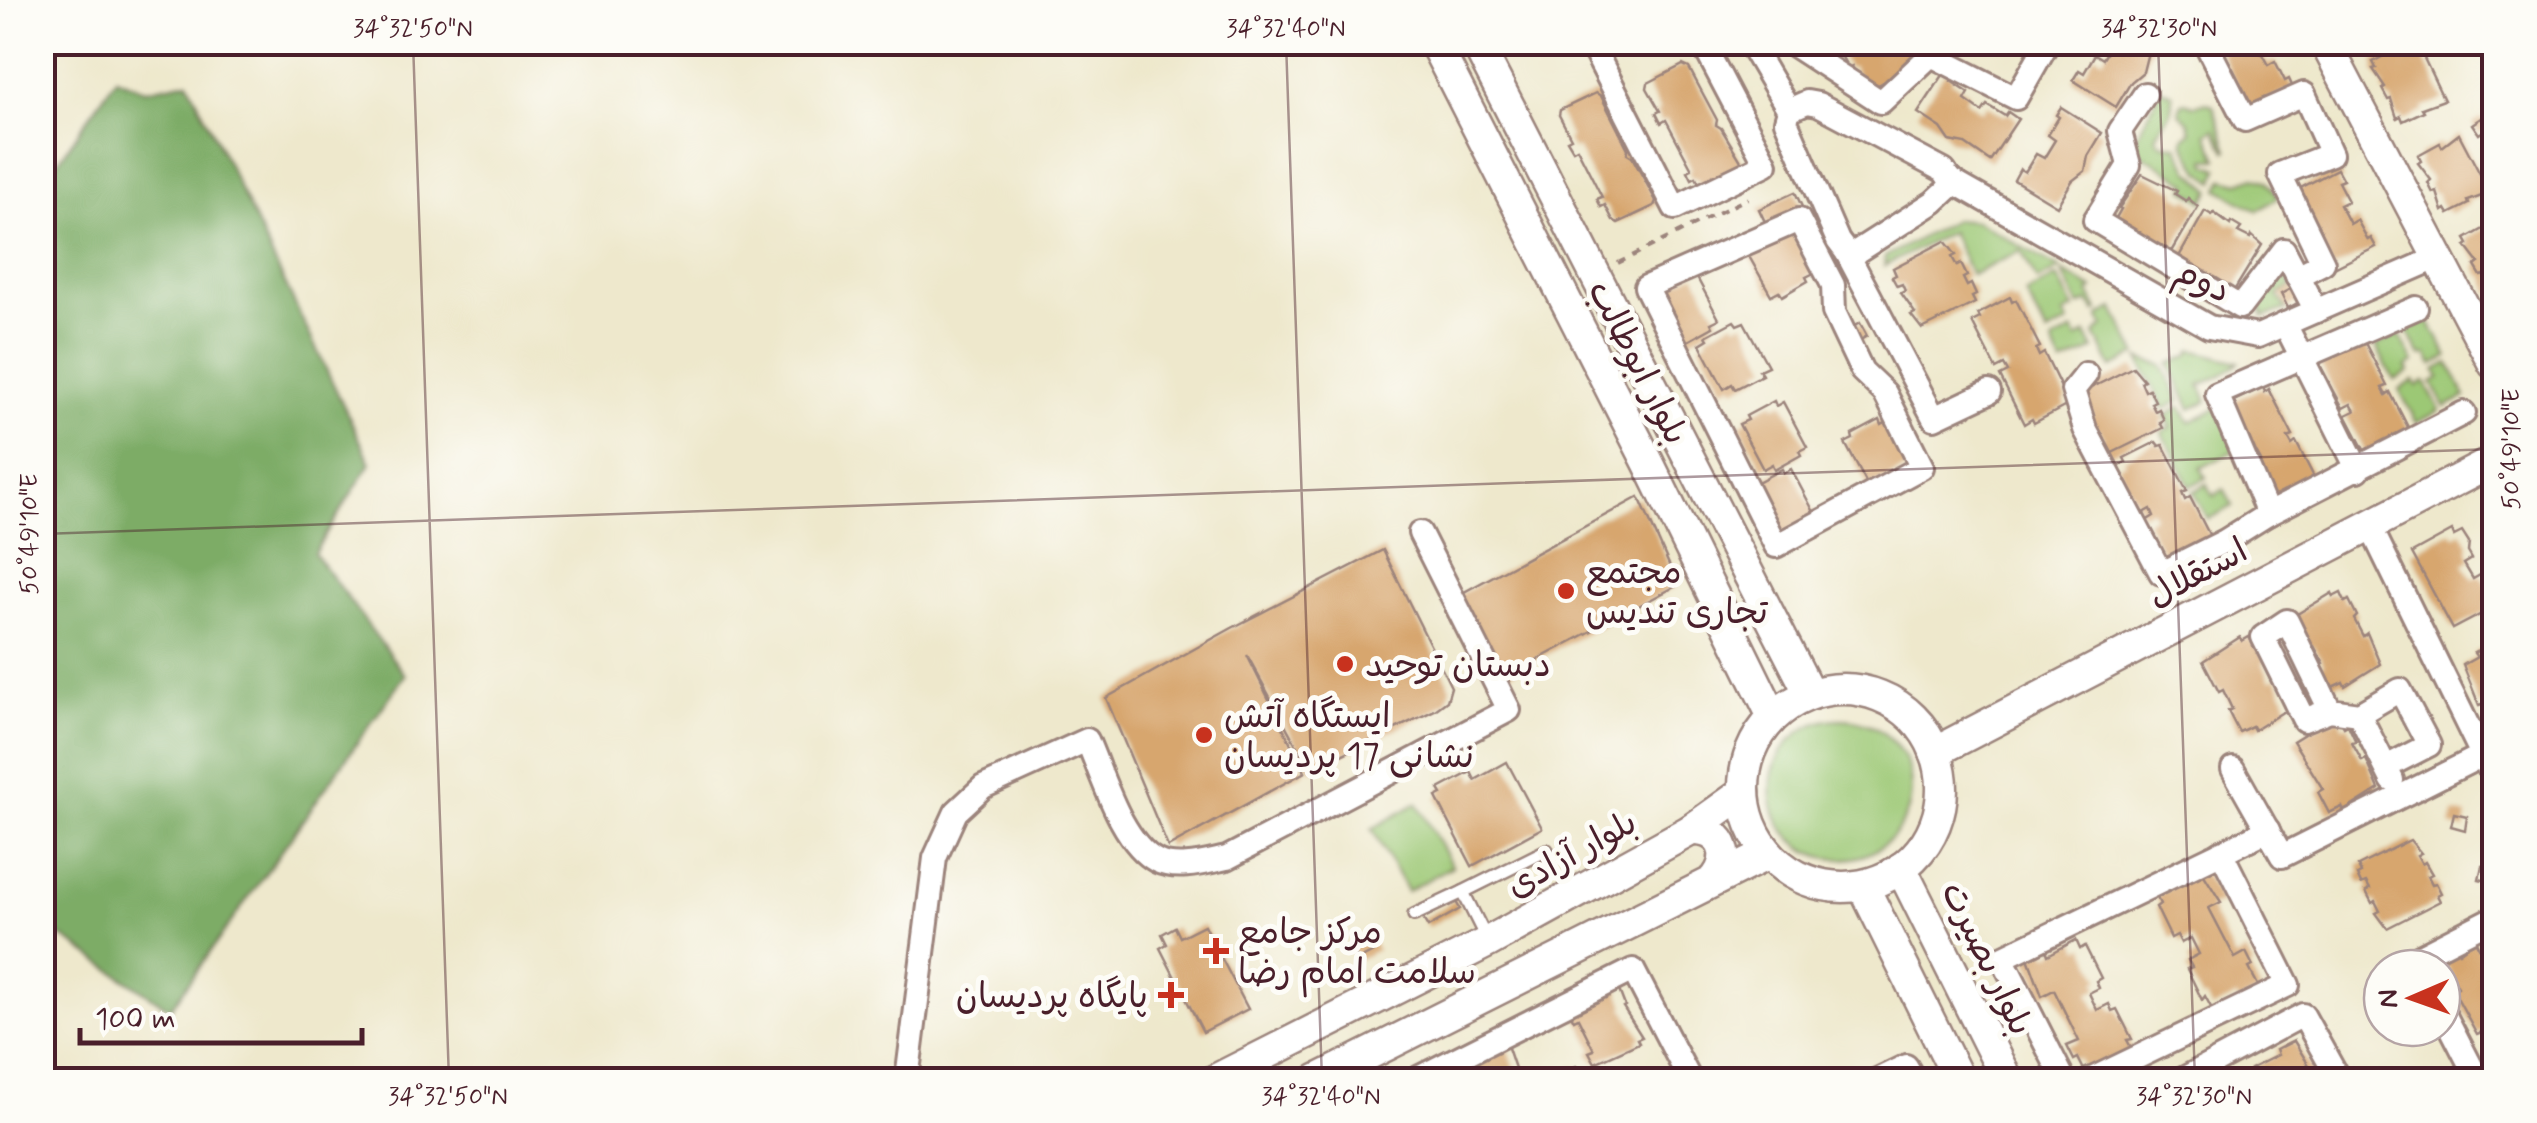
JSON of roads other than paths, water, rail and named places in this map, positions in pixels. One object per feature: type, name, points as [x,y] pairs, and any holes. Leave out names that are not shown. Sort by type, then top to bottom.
[{"type":"main road","name":"بلوار ابوطالب","points":[[1434,42],[1648,462],[1773,718]]},
{"type":"main road","name":"بلوار ابوطالب","points":[[1476,42],[1810,694]]},
{"type":"main road","points":[[2325,42],[2494,364]]},
{"type":"main road","name":"استقلال","points":[[1935,752],[2494,461]]},
{"type":"main road","points":[[1840,689],[1884,699],[1920,726],[1935,752],[1941,777],[1934,828],[1902,868],[1862,886],[1837,888],[1788,871],[1768,854],[1751,825],[1744,792],[1746,764],[1756,739],[1773,718],[1810,694],[1840,689]]},
{"type":"main road","name":"بلوار آزادی","points":[[1215,1080],[1488,942],[1691,830],[1744,792]]},
{"type":"main road","points":[[1691,830],[1715,834],[1723,844],[1724,868],[1716,878]]},
{"type":"main road","points":[[1317,1080],[1768,854]]},
{"type":"main road","name":"بلوار بصیرت","points":[[1902,868],[2007,1080]]},
{"type":"main road","points":[[1862,886],[1959,1080]]},
{"type":"street","points":[[1590,42],[1675,208],[1766,164],[1702,42]]},
{"type":"street","points":[[1749,42],[1789,110],[1786,121],[1792,140],[1838,241],[1934,418],[1989,392]]},
{"type":"street","points":[[1789,42],[1881,102],[1932,49],[2016,98],[2045,47],[2038,42]]},
{"type":"street","points":[[2207,46],[2245,120],[2304,94],[2331,154],[2280,174],[2323,263],[2298,276]]},
{"type":"street","points":[[2145,94],[2120,132],[2129,166],[2095,220],[2240,307],[2284,250],[2316,311]]},
{"type":"street","name":"دوم","points":[[1789,110],[1807,102],[1818,104],[1944,171],[1950,180],[2209,327],[2258,336],[2439,257]]},
{"type":"street","points":[[1847,253],[1856,252],[1934,202],[1950,188],[1950,180]]},
{"type":"street","points":[[1799,220],[1833,285],[1834,312],[1852,352],[1862,371],[1885,394],[1922,467],[1776,546],[1646,286],[1799,220]]},
{"type":"street","points":[[2268,514],[2218,394],[2416,308]]},
{"type":"street","points":[[2285,324],[2358,470]]},
{"type":"street","points":[[1852,352],[1888,334]]},
{"type":"street","points":[[2086,374],[2073,390],[2086,429],[2161,573],[2464,413]]},
{"type":"street","points":[[2369,524],[2494,779]]},
{"type":"street","points":[[907,1080],[934,858],[956,812],[983,787],[1086,740],[1129,836],[1159,862],[1191,866],[1228,858],[1509,710],[1420,533]]},
{"type":"street","points":[[2330,710],[2359,714],[2400,690],[2429,746],[2386,767]]},
{"type":"street","points":[[2359,714],[2400,797]]},
{"type":"street","points":[[2233,770],[2282,856],[2483,755]]},
{"type":"street","points":[[2064,1080],[2002,958],[2268,830]]},
{"type":"street","points":[[2090,1080],[2288,985],[2220,852]]},
{"type":"street","points":[[2436,948],[2494,918]]},
{"type":"street","points":[[1414,1080],[1632,970],[1690,1080]]},
{"type":"street","points":[[2181,1080],[2303,1015],[2339,1080]]},
{"type":"street","points":[[2462,1048],[2478,1080]]},
{"type":"street","points":[[1878,1080],[1906,1066],[1914,1080]]},
{"type":"lane","points":[[1414,914],[1547,850]]},
{"type":"lane","points":[[1463,892],[1488,942]]},
{"type":"place","name":"مجتمع تجاری تندیس","points":[[1566,591]]},
{"type":"place","name":"دبستان توحید","points":[[1345,664]]},
{"type":"place","name":"ایستگاه آتش نشانی 17 پردیسان","points":[[1204,735]]},
{"type":"place","name":"مرکز جامع سلامت امام رضا","points":[[1216,951]]},
{"type":"place","name":"پایگاه پردیسان","points":[[1171,995]]}]
